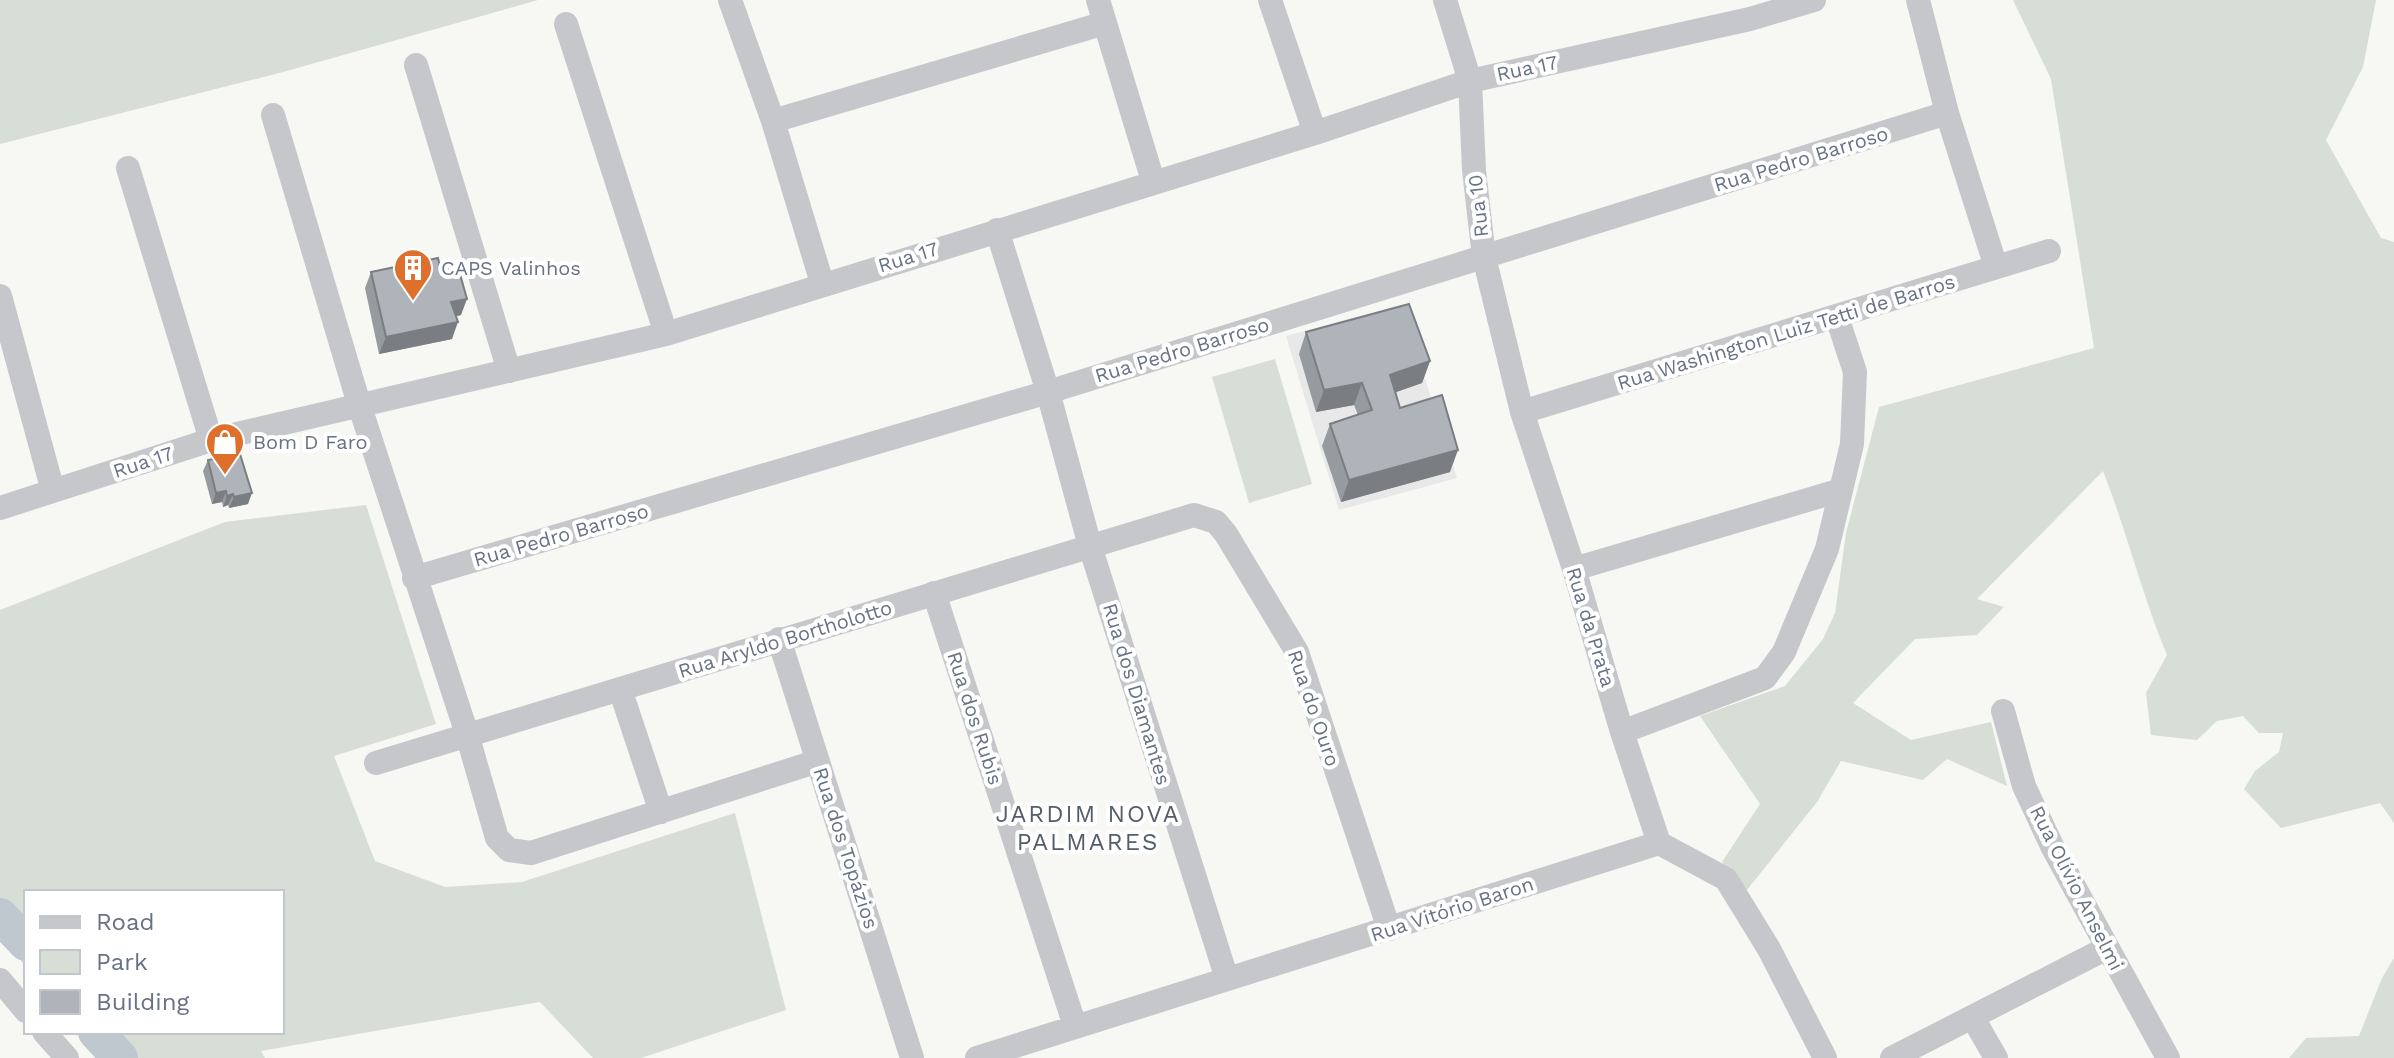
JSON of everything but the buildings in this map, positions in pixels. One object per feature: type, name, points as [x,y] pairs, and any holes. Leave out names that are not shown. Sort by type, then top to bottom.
[{"type":"street","points":[[730,0],[773,121],[822,283]]},
{"type":"street","points":[[1270,0],[1315,133]]},
{"type":"street","name":"Rua 10","points":[[1445,0],[1470,81],[1474,170],[1484,257],[1522,412]]},
{"type":"street","name":"Rua 17","points":[[0,508],[211,440],[666,334],[822,283],[1315,133],[1470,81],[1744,10],[1814,0]]},
{"type":"street","points":[[1918,0],[1947,113],[1996,267]]},
{"type":"street","points":[[773,121],[1101,12],[1153,181]]},
{"type":"street","points":[[566,24],[666,334]]},
{"type":"street","points":[[416,65],[509,371]]},
{"type":"street","name":"Rua Pedro Barroso","points":[[414,578],[1048,392],[1947,113]]},
{"type":"street","points":[[273,115],[359,404],[467,734],[497,838],[509,850],[531,853],[818,761]]},
{"type":"street","points":[[128,168],[211,440]]},
{"type":"street","name":"Rua dos Diamantes","points":[[997,230],[1048,392],[1090,546],[1227,979]]},
{"type":"street","name":"Rua Washington Luiz Tetti de Barros","points":[[1522,412],[2049,251]]},
{"type":"street","points":[[0,296],[53,491]]},
{"type":"street","points":[[1622,732],[1765,678],[1784,652],[1827,549],[1852,444],[1855,372],[1837,317]]},
{"type":"street","name":"Rua da Prata","points":[[1522,412],[1659,843]]},
{"type":"street","points":[[1574,569],[1841,490]]},
{"type":"street","name":"Rua Aryldo Bortholotto","points":[[376,763],[1194,515]]},
{"type":"street","name":"Rua do Ouro","points":[[1194,515],[1216,522],[1226,534],[1297,652],[1389,929]]},
{"type":"street","name":"Rua dos Rubis","points":[[934,593],[1075,1026]]},
{"type":"street","name":"Rua dos Topázios","points":[[779,639],[912,1058]]},
{"type":"street","points":[[620,689],[661,812]]},
{"type":"street","name":"Rua Olívio Anselmi","points":[[2003,711],[2024,786],[2053,848],[2168,1058]]},
{"type":"street","points":[[1659,843],[1726,879],[1769,949],[1825,1058]]},
{"type":"street","name":"Rua Vitório Baron","points":[[977,1058],[1659,843]]},
{"type":"street","points":[[1892,1058],[2107,948]]},
{"type":"street","points":[[0,980],[24,1009]]},
{"type":"street","points":[[1973,1018],[1996,1058]]},
{"type":"street","points":[[46,1034],[67,1058]]},
{"type":"shaded area","points":[[1401,305],[1457,478],[1339,510],[1286,336]]},
{"type":"green space","points":[[0,0],[538,0],[283,72],[0,144]]},
{"type":"green space","points":[[2013,0],[2376,0],[2363,67],[2326,140],[2381,238],[2394,242],[2394,823],[2380,803],[2281,828],[2244,789],[2255,771],[2279,752],[2283,733],[2259,733],[2243,716],[2217,721],[2197,740],[2151,735],[2146,693],[2167,655],[2103,471],[1977,599],[2004,607],[1977,635],[1915,639],[1853,703],[1911,740],[1991,722],[2007,786],[1947,759],[1923,780],[1841,761],[1817,802],[1747,890],[1722,862],[1760,804],[1700,716],[1785,686],[1823,639],[1835,613],[1846,533],[1879,407],[2094,348],[2051,79]]},
{"type":"green space","points":[[1275,359],[1312,484],[1249,503],[1212,377]]},
{"type":"green space","points":[[366,505],[436,724],[334,756],[375,861],[445,887],[522,882],[735,813],[786,1010],[641,1058],[593,1058],[540,1002],[261,1051],[265,1058],[101,1058],[82,1034],[284,1034],[284,890],[24,890],[24,965],[0,935],[0,610],[225,522]]},
{"type":"green space","points":[[2394,958],[2394,1058],[2289,1058],[2306,1038],[2359,1036],[2382,978]]},
{"type":"waterway","points":[[0,916],[24,941]]},
{"type":"waterway","points":[[98,1034],[120,1058]]},
{"type":"place","name":"CAPS Valinhos","points":[[413,302]]},
{"type":"place","name":"Bom D Faro","points":[[225,476]]},
{"type":"district","name":"JARDIM NOVA PALMARES","points":[[1088,828]]}]
